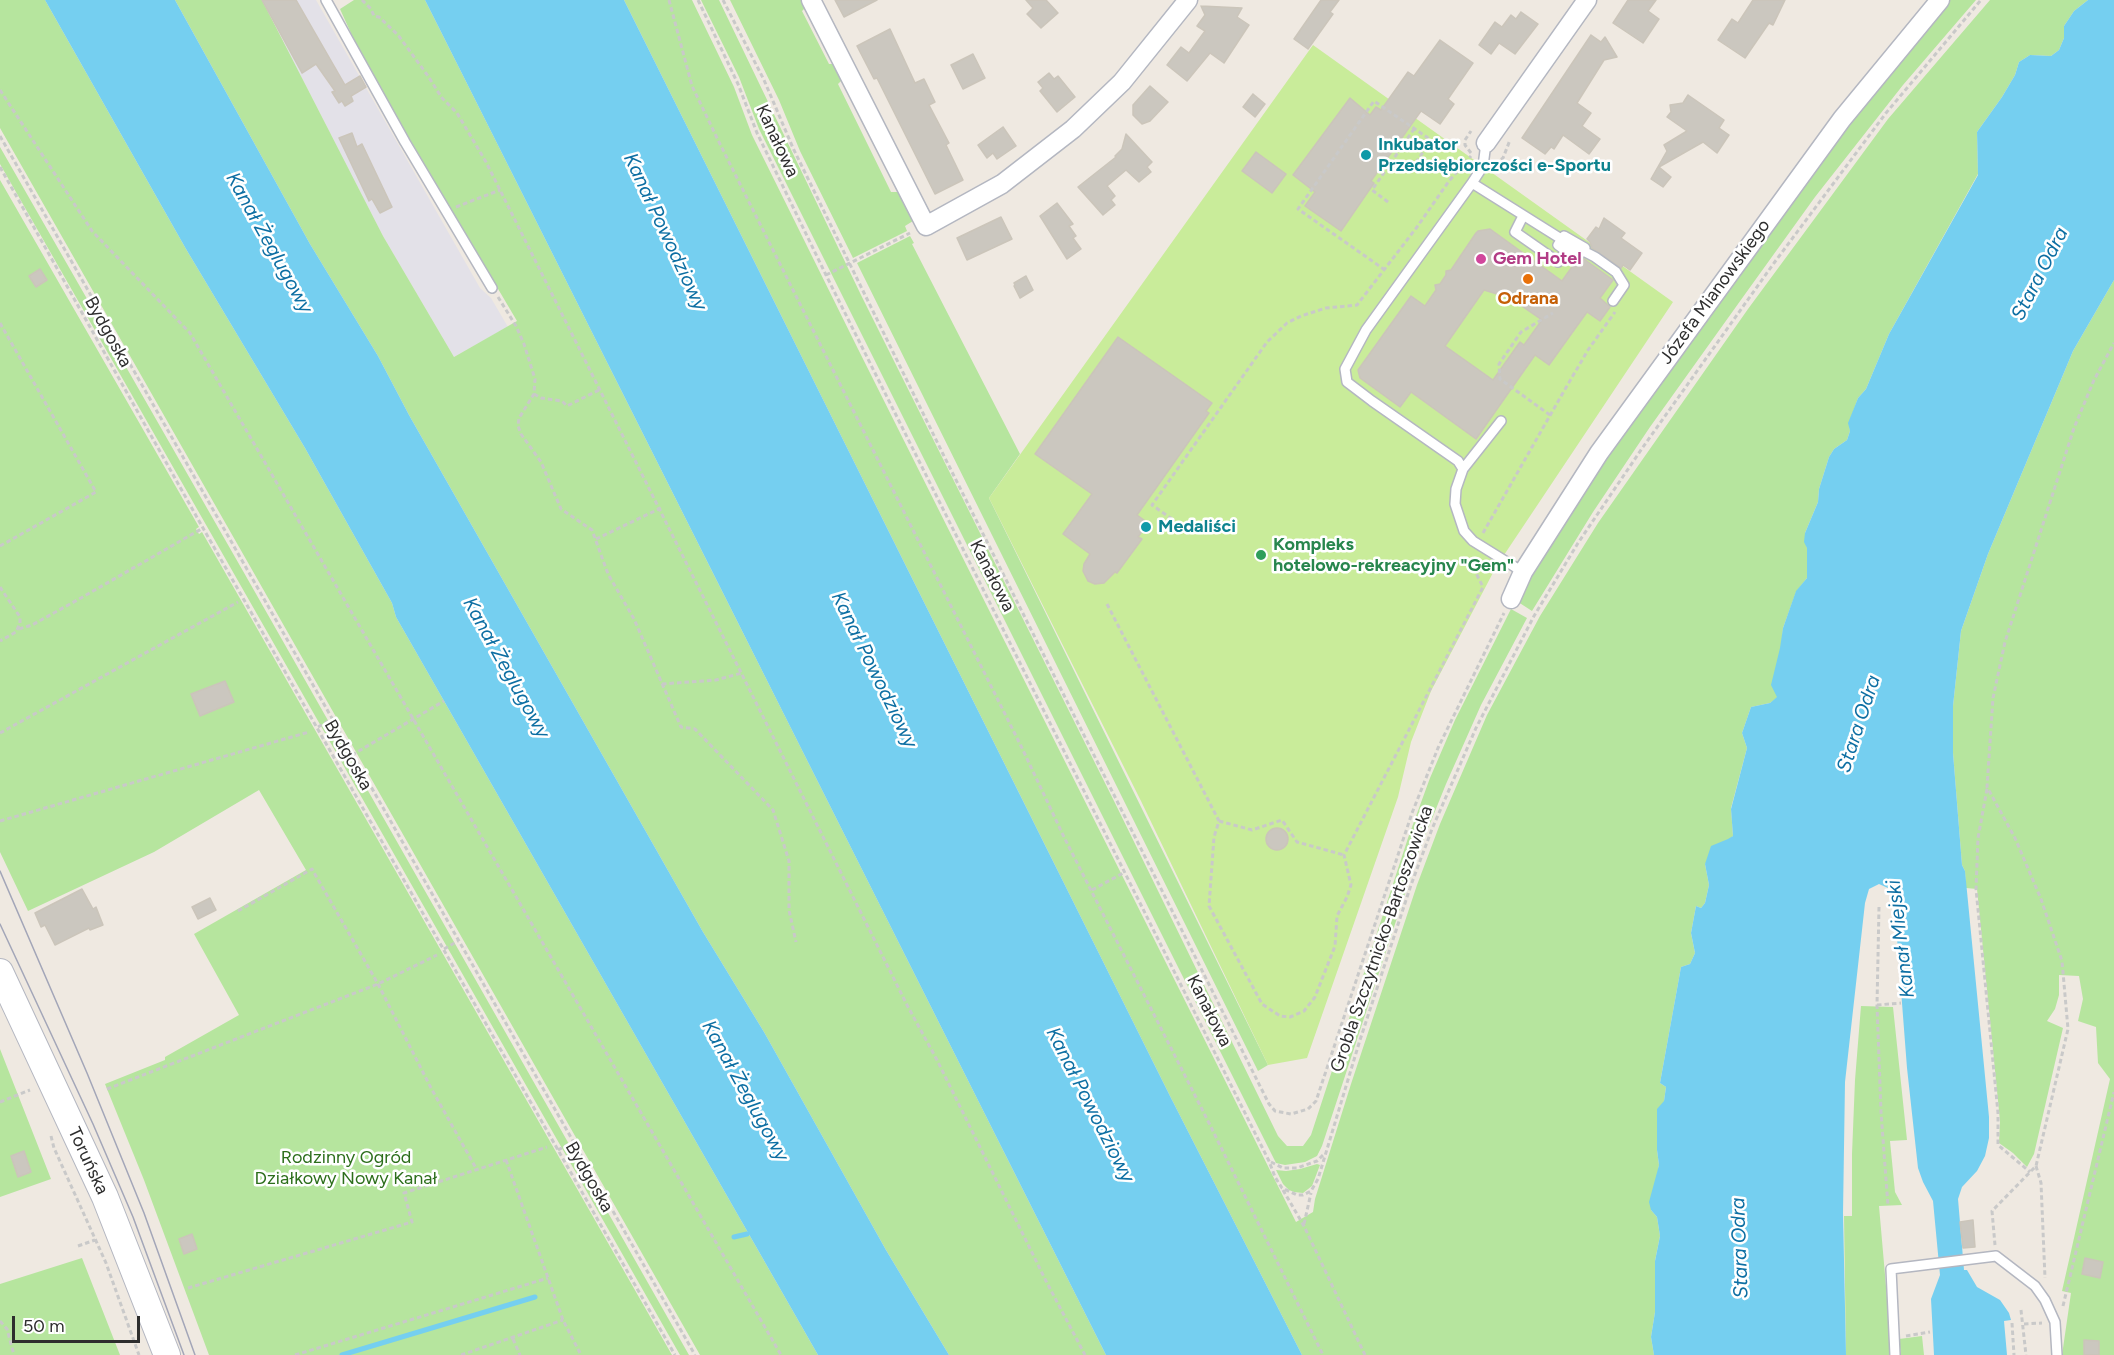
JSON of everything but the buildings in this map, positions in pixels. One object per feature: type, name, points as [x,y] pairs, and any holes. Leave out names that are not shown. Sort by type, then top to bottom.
[{"type":"street","points":[[811,0],[926,226],[1002,184],[1073,129],[1122,82],[1188,0]]},
{"type":"street","points":[[1486,143],[1587,0]]},
{"type":"street","name":"Józefa Mianowskiego","points":[[1511,598],[1523,572],[1599,453],[1842,119],[1940,0]]},
{"type":"street","name":"Toruńska","points":[[0,972],[109,1205],[167,1355]]},
{"type":"lane","points":[[326,0],[405,142],[492,288]]},
{"type":"lane","points":[[1463,469],[1458,461],[1347,382],[1345,369],[1366,330],[1483,166],[1486,143]]},
{"type":"lane","points":[[1472,183],[1562,240],[1569,248],[1595,257],[1616,272],[1624,285],[1613,301]]},
{"type":"lane","points":[[1523,216],[1515,232],[1558,262],[1569,248]]},
{"type":"lane","points":[[1562,240],[1564,236],[1585,248],[1582,251]]},
{"type":"lane","points":[[1501,421],[1463,469],[1456,489],[1455,504],[1464,531],[1482,547],[1523,572]]},
{"type":"lane","points":[[1895,1355],[1891,1269],[1996,1256],[2035,1286],[2045,1300],[2055,1322],[2057,1355]]},
{"type":"path","points":[[362,0],[374,16],[391,26],[442,98],[457,113],[486,162],[661,508],[907,1005],[937,1060],[1085,1355]]},
{"type":"path","points":[[669,0],[692,86],[717,140],[1323,1355]]},
{"type":"path","name":"Kanałowa","points":[[698,0],[738,84],[757,133],[826,275],[1282,1188],[1304,1226],[1365,1355]]},
{"type":"path","points":[[723,0],[764,80],[793,148],[944,454],[1269,1104],[1275,1111],[1291,1114],[1308,1109],[1316,1101],[1424,780],[1511,598]]},
{"type":"path","name":"Grobla Szczytnicko-Bartoszowicka","points":[[1304,1226],[1311,1191],[1318,1179],[1411,885],[1432,829],[1476,728],[1534,616],[1578,543],[1643,447],[1774,263],[1886,113],[1981,0]]},
{"type":"path","points":[[0,90],[92,231],[190,333],[782,1355]]},
{"type":"path","points":[[1385,270],[1299,209],[1374,101],[1431,140],[1417,161]]},
{"type":"path","points":[[1388,202],[1372,190],[1414,129]]},
{"type":"path","points":[[0,136],[694,1355]]},
{"type":"path","points":[[1172,519],[1152,505],[1267,342],[1287,323],[1301,316],[1316,310],[1357,305],[1449,181],[1486,143]]},
{"type":"path","name":"Bydgoska","points":[[0,167],[203,528],[675,1355]]},
{"type":"path","points":[[447,211],[500,190]]},
{"type":"path","points":[[826,275],[926,226]]},
{"type":"path","points":[[492,288],[516,326],[535,379],[534,394],[519,418],[518,426],[521,434],[541,462],[561,509],[592,530],[608,574],[634,619],[681,727],[695,729],[773,810],[789,861],[789,910],[796,942]]},
{"type":"path","points":[[1107,604],[1219,821],[1214,837],[1209,906],[1262,1004],[1280,1016],[1290,1017],[1299,1014],[1315,997],[1335,946],[1337,916],[1347,897],[1350,885],[1344,855],[1483,586],[1475,571],[1482,547],[1550,415],[1617,308],[1613,301]]},
{"type":"path","points":[[1550,415],[1500,379],[1499,364],[1521,332],[1553,314]]},
{"type":"path","points":[[0,323],[96,492],[0,546]]},
{"type":"path","points":[[2030,1172],[1998,1145],[1998,1113],[1976,890],[1978,838],[1987,787],[1994,698],[2005,642],[2074,428],[2094,380],[2114,344]]},
{"type":"path","points":[[534,394],[541,398],[562,401],[567,406],[601,389]]},
{"type":"path","points":[[596,539],[661,508]]},
{"type":"path","points":[[0,641],[19,629],[32,625],[71,604],[203,528]]},
{"type":"path","points":[[0,587],[20,617],[19,629]]},
{"type":"path","points":[[0,733],[238,602]]},
{"type":"path","points":[[662,684],[716,680],[742,673]]},
{"type":"path","points":[[352,755],[444,701]]},
{"type":"path","points":[[317,728],[332,719]]},
{"type":"path","points":[[0,821],[309,732]]},
{"type":"path","points":[[1987,787],[2015,838],[2041,899],[2062,961],[2068,1029],[2036,1166],[2041,1183],[2045,1300]]},
{"type":"path","points":[[1219,821],[1252,830],[1282,820],[1297,842],[1344,855]]},
{"type":"path","points":[[238,911],[312,869],[378,984],[431,1088],[477,1170]]},
{"type":"path","points":[[1092,890],[1125,872]]},
{"type":"path","points":[[1879,907],[1877,1005],[1881,1112],[1888,1206]]},
{"type":"path","points":[[444,949],[458,941]]},
{"type":"path","points":[[107,1089],[378,984],[437,955]]},
{"type":"path","points":[[1877,1005],[1901,1003]]},
{"type":"path","points":[[0,1102],[30,1090]]},
{"type":"path","points":[[2067,1292],[2114,1092]]},
{"type":"path","points":[[53,1139],[54,1148],[105,1263],[139,1355]]},
{"type":"path","points":[[558,1150],[573,1142]]},
{"type":"path","points":[[188,1288],[412,1222],[404,1193],[547,1147]]},
{"type":"path","points":[[1269,1161],[1283,1168],[1297,1168],[1317,1161],[1325,1152]]},
{"type":"path","points":[[506,1160],[563,1320],[581,1355]]},
{"type":"path","points":[[1996,1256],[1992,1210],[2036,1166]]},
{"type":"path","points":[[1282,1188],[1297,1195],[1311,1191]]},
{"type":"path","points":[[295,1355],[548,1278]]},
{"type":"path","points":[[2021,1310],[2026,1355]]},
{"type":"path","points":[[461,1355],[563,1320]]},
{"type":"path","points":[[0,1321],[7,1329],[14,1355]]},
{"type":"path","points":[[2012,1323],[2014,1355]]},
{"type":"path","points":[[1893,1338],[1930,1332]]},
{"type":"path","points":[[513,1339],[520,1355]]},
{"type":"shaded area","points":[[262,0],[316,0],[480,288],[491,298],[508,327],[454,357],[383,236]]},
{"type":"green space","points":[[0,0],[45,0],[186,249],[305,448],[392,603],[396,617],[818,1355],[700,1355],[0,128]]},
{"type":"green space","points":[[175,0],[262,0],[383,236],[454,357],[517,321],[364,62],[340,9],[354,0],[425,0],[1106,1355],[949,1355],[886,1250],[764,1032],[703,932],[409,415],[378,356],[310,244]]},
{"type":"green space","points":[[624,0],[692,0],[734,87],[752,135],[1296,1222],[1313,1212],[1351,1084],[1417,885],[1440,824],[1487,715],[1540,616],[1598,523],[1748,309],[1888,119],[1990,0],[2088,0],[2074,11],[2064,26],[2064,38],[2059,50],[2051,56],[2030,55],[2019,62],[2015,75],[2002,97],[1977,132],[1978,174],[1889,334],[1866,389],[1858,398],[1849,423],[1850,431],[1847,440],[1834,449],[1829,457],[1819,489],[1818,502],[1805,533],[1807,578],[1796,592],[1783,628],[1778,697],[1770,703],[1751,707],[1742,733],[1747,748],[1731,808],[1733,836],[1705,864],[1709,885],[1705,903],[1701,908],[1696,906],[1691,933],[1695,953],[1690,964],[1681,967],[1660,1083],[1666,1087],[1657,1150],[1659,1165],[1651,1210],[1657,1217],[1660,1236],[1655,1261],[1655,1312],[1651,1337],[1654,1355],[1302,1355],[1170,1096]]},
{"type":"green space","points":[[701,0],[719,0],[861,295],[1115,803],[1278,1136],[1287,1146],[1303,1146],[1311,1135],[1408,838],[1455,720],[1511,609],[1527,618],[1481,705],[1419,851],[1317,1156],[1305,1162],[1285,1165],[1276,1163],[759,129],[739,77]]},
{"type":"green space","points":[[730,0],[803,0],[805,8],[802,11],[829,64],[834,64],[842,80],[838,84],[891,192],[898,192],[913,221],[905,226],[907,231],[853,258]]},
{"type":"green space","points":[[1950,0],[1976,0],[1903,85],[1815,197],[1650,427],[1593,512],[1532,611],[1515,600],[1576,503],[1693,334],[1860,109]]},
{"type":"green space","name":"Kompleks hotelowo-rekreacyjny \"Gem\"","points":[[1313,45],[1673,302],[1496,567],[1431,691],[1411,742],[1398,797],[1307,1058],[1268,1065],[1141,801],[989,498]]},
{"type":"green space","points":[[0,147],[689,1355],[680,1355],[0,164]]},
{"type":"green space","name":"Rodzinny Ogród Działkowy Nowy Kanał","points":[[0,180],[199,527],[196,529],[199,534],[202,532],[672,1355],[209,1355],[144,1180],[105,1084],[165,1060],[165,1057],[239,1015],[194,934],[306,870],[259,790],[154,852],[28,911],[0,852]]},
{"type":"green space","points":[[910,236],[914,243],[912,244],[1020,454],[989,498],[1268,1065],[1258,1071],[857,263]]},
{"type":"green space","points":[[2114,280],[2114,1355],[2062,1355],[2071,1293],[2062,1291],[2110,1079],[2098,1063],[2096,1027],[2078,1021],[2083,999],[2079,976],[2059,975],[2059,995],[2055,1009],[2047,1021],[2063,1028],[2034,1154],[2027,1167],[1999,1143],[2000,1121],[1977,889],[1966,888],[1965,871],[1962,865],[1953,753],[1953,706],[1961,631],[1988,554],[2073,351]]},
{"type":"green space","points":[[1861,1006],[1893,1007],[1907,1140],[1890,1141],[1895,1192],[1902,1205],[1879,1206],[1892,1355],[1846,1355],[1844,1216],[1852,1216],[1855,1080]]},
{"type":"green space","points":[[0,1049],[51,1179],[0,1197]]},
{"type":"green space","points":[[1320,1165],[1312,1186],[1303,1193],[1289,1190],[1276,1170],[1300,1169]]},
{"type":"green space","points":[[82,1258],[120,1355],[0,1355],[0,1284]]},
{"type":"green space","points":[[1922,1336],[1924,1355],[1901,1355],[1899,1339]]},
{"type":"water","name":"Kanał Żeglugowy","points":[[45,0],[175,0],[310,244],[378,356],[409,415],[703,932],[764,1032],[886,1250],[949,1355],[818,1355],[396,617],[392,603],[305,448],[186,249]]},
{"type":"water","name":"Kanał Powodziowy","points":[[425,0],[624,0],[1170,1096],[1302,1355],[1106,1355]]},
{"type":"water","points":[[2088,0],[2114,0],[2114,280],[2073,351],[1988,554],[1961,631],[1953,706],[1953,753],[1962,865],[1965,871],[1989,1117],[1989,1138],[1985,1156],[1977,1171],[1962,1187],[1958,1199],[1964,1270],[1967,1270],[1977,1287],[2000,1300],[2009,1313],[2011,1320],[2004,1321],[2007,1355],[1934,1355],[1931,1299],[1940,1275],[1933,1201],[1918,1168],[1907,1068],[1894,899],[1888,888],[1879,884],[1869,889],[1865,903],[1845,1082],[1843,1213],[1846,1355],[1654,1355],[1651,1337],[1655,1312],[1655,1261],[1660,1236],[1657,1217],[1651,1210],[1649,1202],[1659,1165],[1657,1109],[1664,1101],[1666,1087],[1660,1083],[1681,967],[1690,964],[1695,953],[1691,933],[1696,906],[1701,908],[1705,903],[1709,885],[1705,864],[1711,846],[1733,836],[1731,809],[1747,748],[1742,733],[1751,707],[1770,703],[1777,697],[1771,685],[1783,628],[1796,591],[1807,578],[1805,533],[1818,502],[1819,489],[1829,457],[1834,449],[1847,440],[1850,431],[1848,423],[1858,398],[1866,389],[1889,334],[1978,175],[1977,132],[2002,97],[2015,75],[2019,62],[2030,55],[2051,56],[2059,50],[2064,38],[2064,26],[2074,11]]},
{"type":"waterway","points":[[734,1237],[747,1234]]},
{"type":"waterway","points":[[342,1355],[535,1297]]},
{"type":"tram line","points":[[0,871],[144,1213],[195,1355]]},
{"type":"tram line","points":[[0,924],[93,1124],[133,1217],[184,1355]]},
{"type":"place","name":"Inkubator Przedsiębiorczości e-Sportu","points":[[1366,155]]},
{"type":"place","name":"Gem Hotel","points":[[1481,259]]},
{"type":"place","name":"Odrana","points":[[1528,279]]},
{"type":"place","name":"Medaliści","points":[[1146,527]]},
{"type":"place","name":"Kompleks hotelowo-rekreacyjny \"Gem\"","points":[[1261,555]]},
{"type":"water label","name":"Stara Odra","points":[[2040,274]]},
{"type":"water label","name":"Stara Odra","points":[[1859,724]]},
{"type":"water label","name":"Kanał Miejski","points":[[1901,939]]},
{"type":"water label","name":"Stara Odra","points":[[1740,1248]]}]
